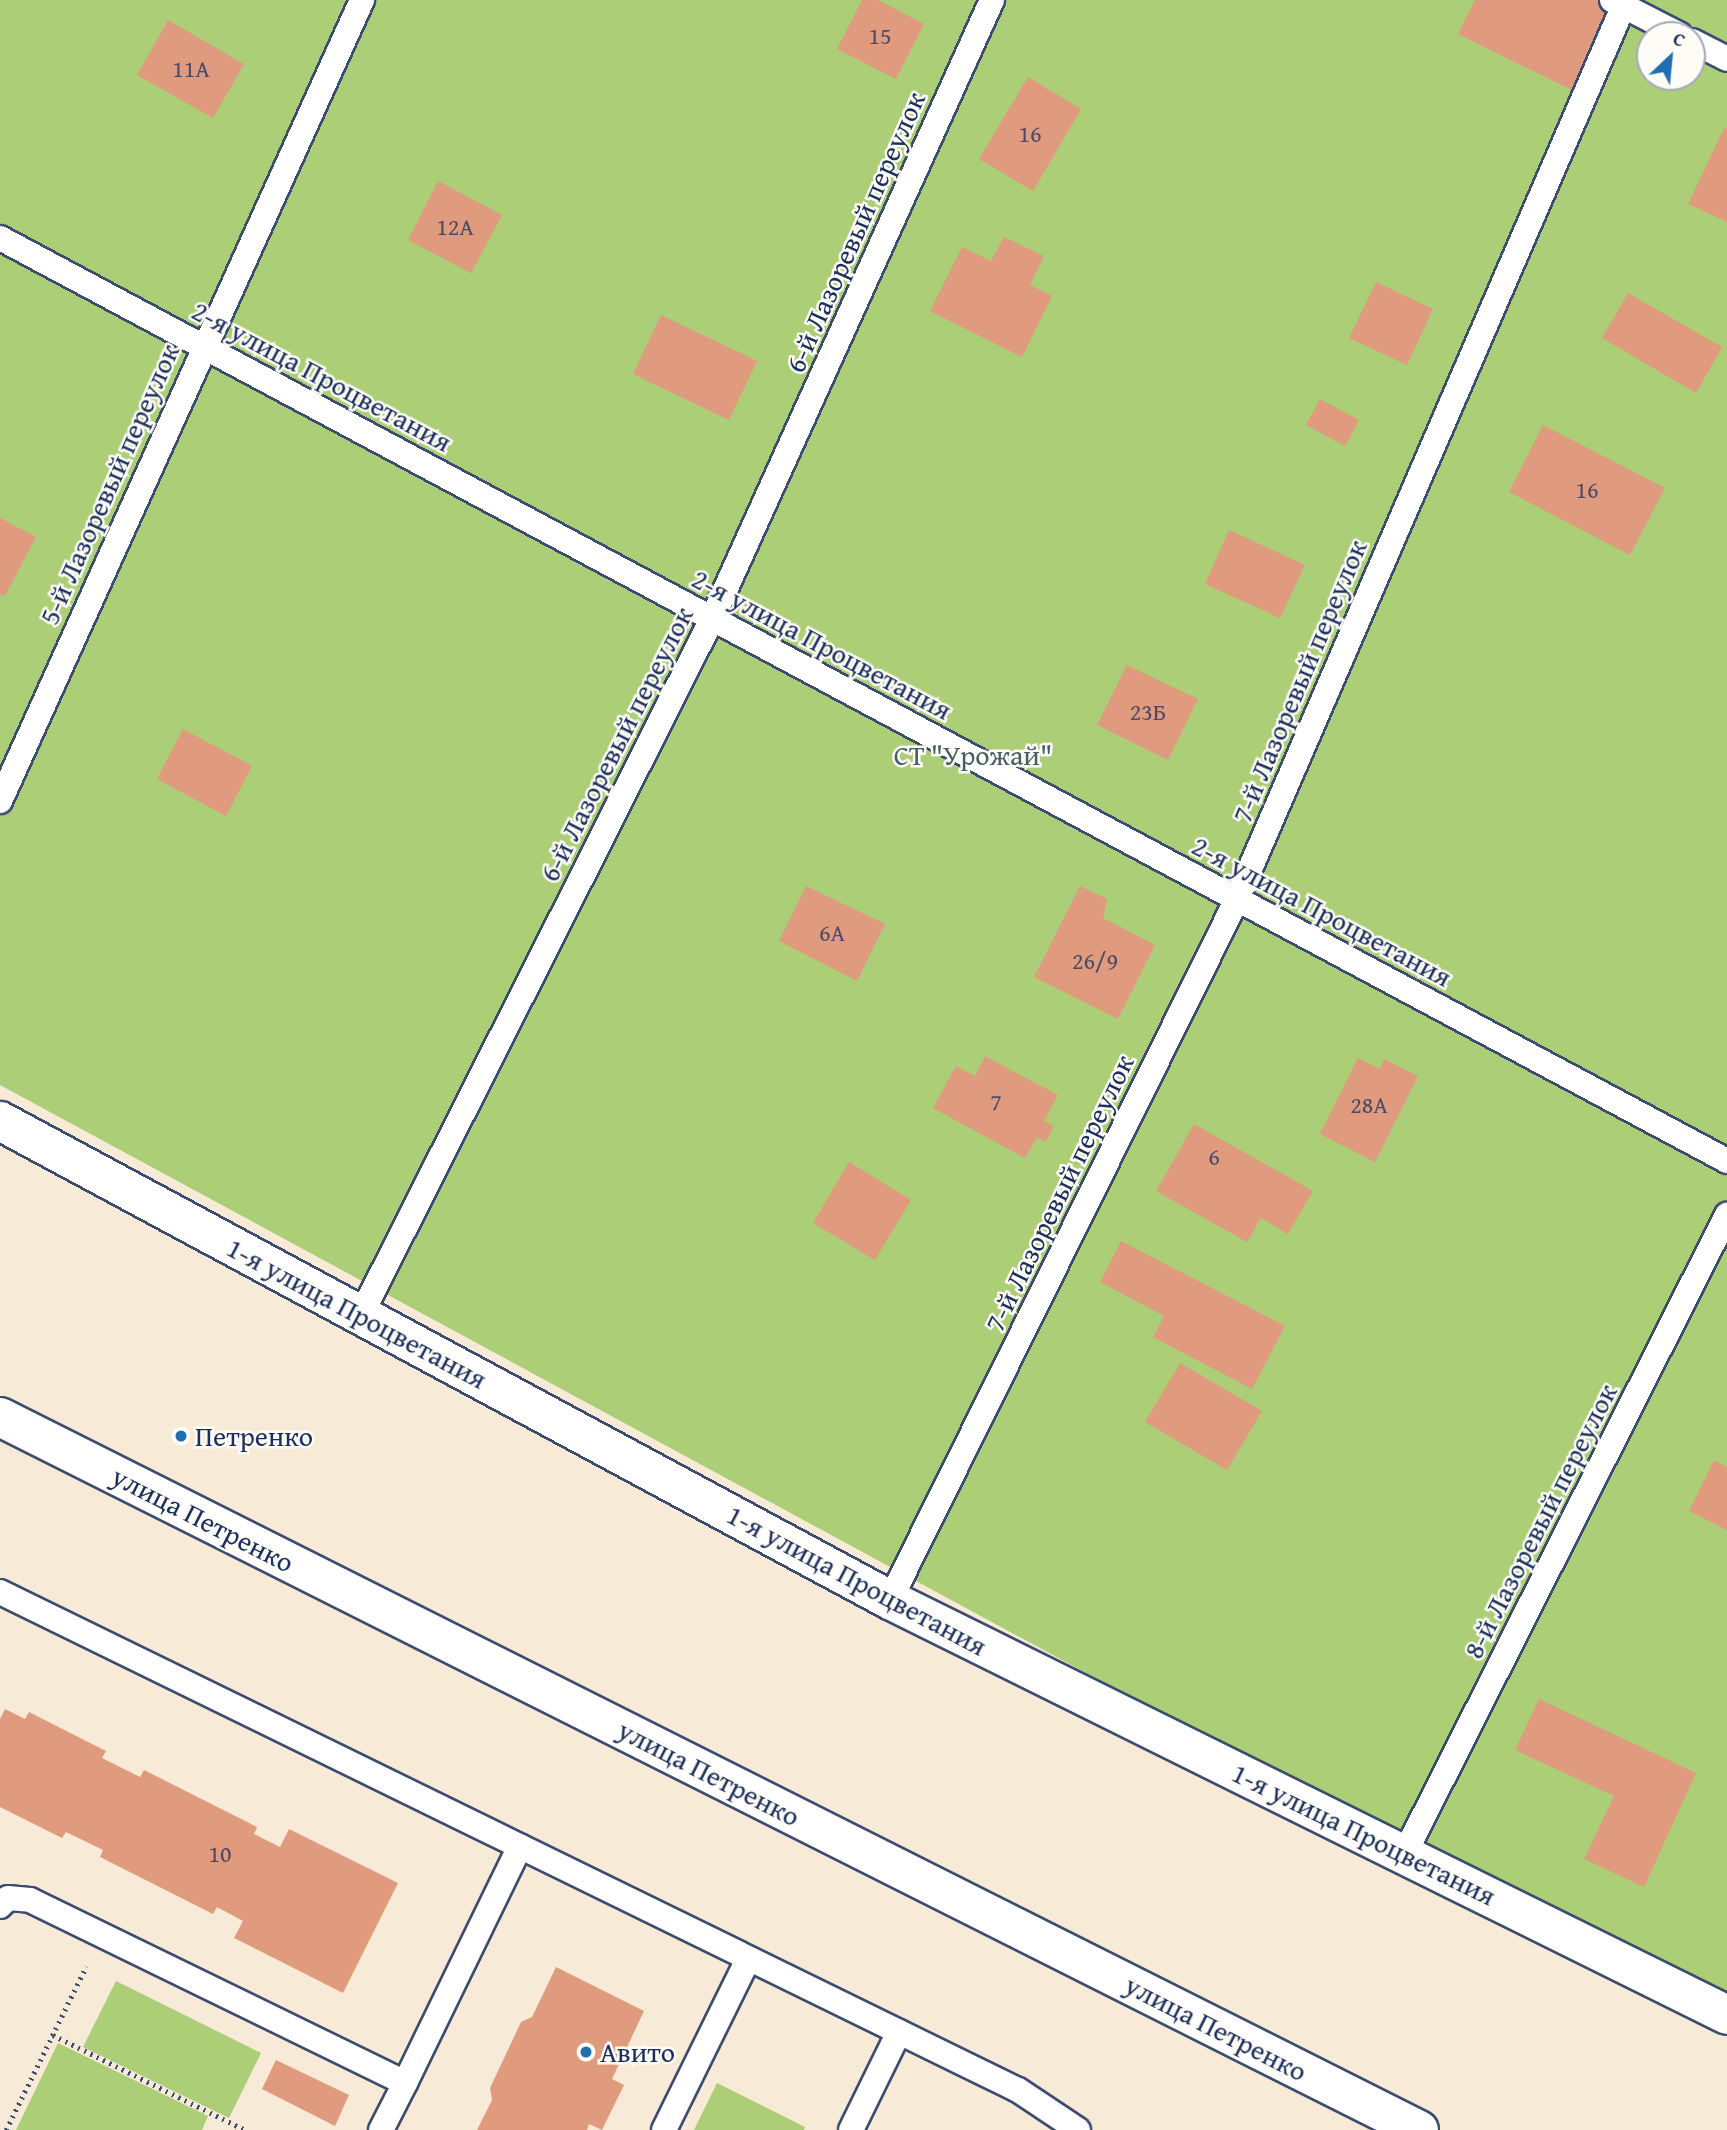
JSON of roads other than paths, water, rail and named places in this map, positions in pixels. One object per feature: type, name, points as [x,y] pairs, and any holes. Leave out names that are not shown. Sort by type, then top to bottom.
[{"type":"street","name":"1-я улица Процветания","points":[[0,1121],[890,1600],[1405,1853],[1727,2015]]},
{"type":"street","name":"улица Петренко","points":[[0,1417],[1419,2130]]},
{"type":"lane","name":"5-й Лазоревый переулок","points":[[0,802],[202,346],[362,0]]},
{"type":"lane","name":"6-й Лазоревый переулок","points":[[361,1315],[712,619],[992,0]]},
{"type":"lane","points":[[1620,2],[1655,21]]},
{"type":"lane","name":"7-й Лазоревый переулок","points":[[890,1600],[1237,899],[1620,2]]},
{"type":"lane","points":[[1706,48],[1727,59]]},
{"type":"lane","name":"2-я улица Процветания","points":[[0,238],[1727,1161]]},
{"type":"lane","name":"8-й Лазоревый переулок","points":[[1405,1853],[1727,1215]]},
{"type":"lane","points":[[0,1592],[1018,2090],[1078,2130]]},
{"type":"lane","points":[[382,2130],[520,1846]]},
{"type":"lane","points":[[0,1906],[8,1898],[30,1900],[405,2083]]},
{"type":"lane","points":[[664,2130],[748,1959]]},
{"type":"lane","points":[[851,2130],[899,2032]]},
{"type":"place","name":"Петренко","points":[[181,1436]]},
{"type":"place","name":"Авито","points":[[586,2052]]},
{"type":"park label","name":"СТ \"Урожай\"","points":[[973,755]]}]
